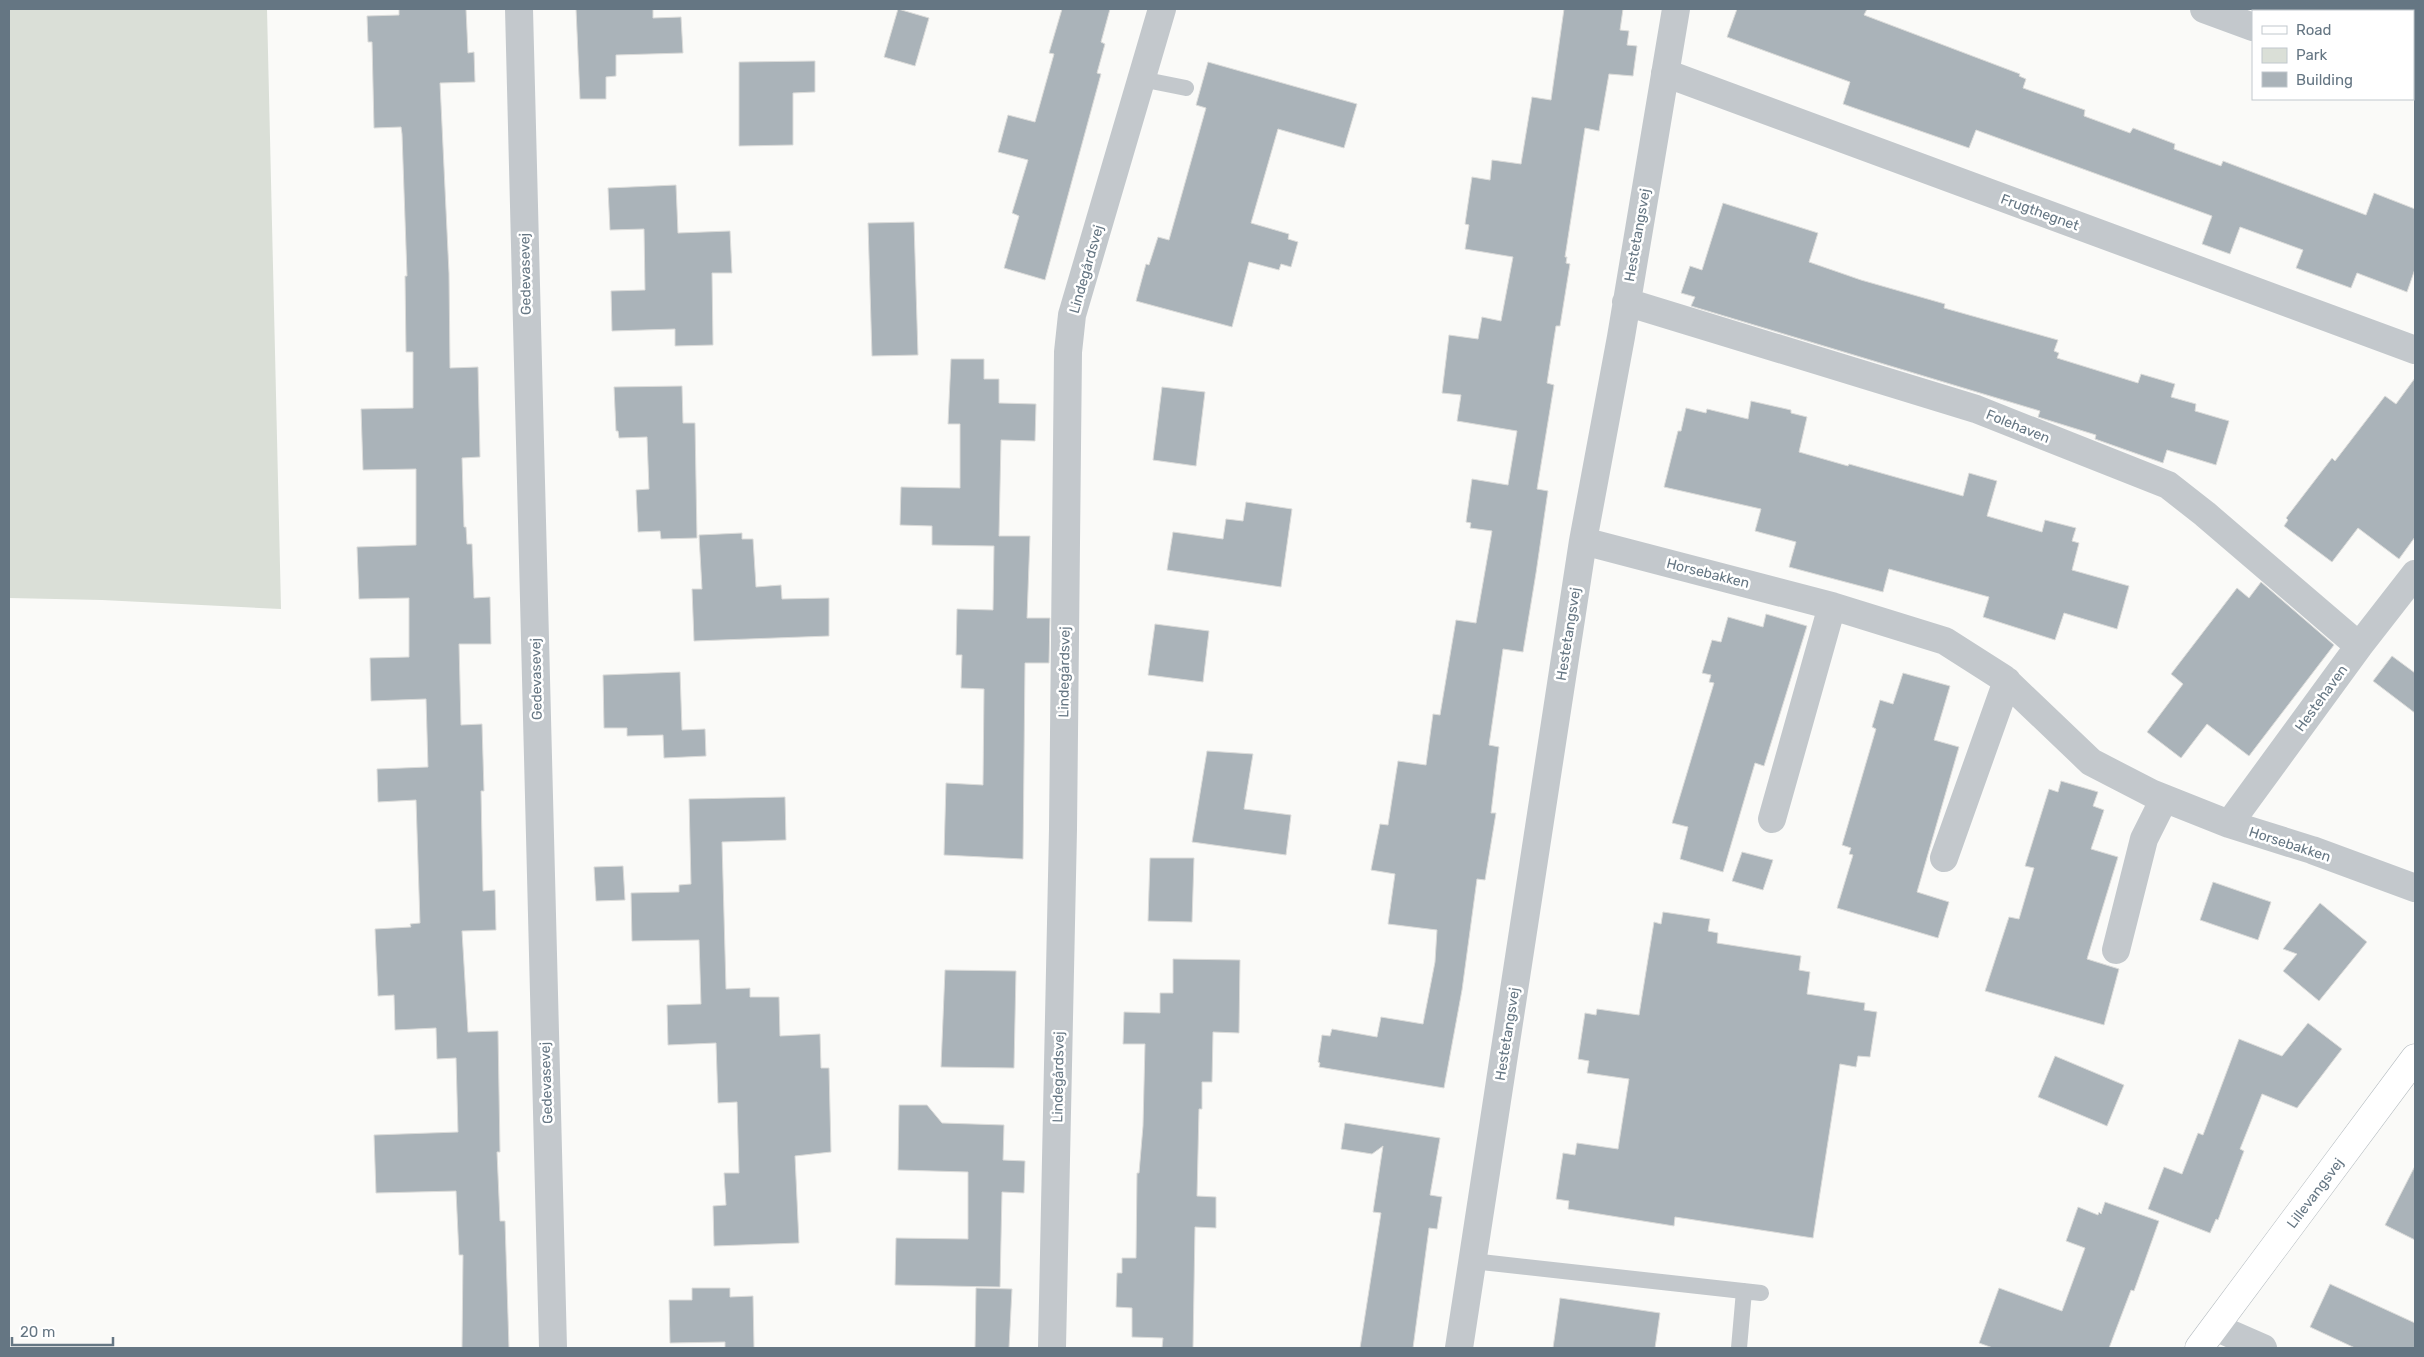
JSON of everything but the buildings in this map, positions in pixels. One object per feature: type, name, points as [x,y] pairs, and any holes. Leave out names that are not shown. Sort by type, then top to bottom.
[{"type":"street","name":"Gedevasevej","points":[[518,9],[553,1348]]},
{"type":"street","name":"Lindegårdsvej","points":[[1052,1348],[1062,839],[1067,368],[1072,315],[1162,9]]},
{"type":"street","name":"Hestetangsvej","points":[[1459,1348],[1582,541],[1626,302],[1676,9]]},
{"type":"street","points":[[2204,9],[2252,26]]},
{"type":"street","name":"Frugthegnet","points":[[1665,73],[2415,350]]},
{"type":"street","name":"Folehaven","points":[[1626,302],[1976,409],[2168,486],[2359,646]]},
{"type":"street","name":"Horsebakken","points":[[1582,541],[1832,606],[1945,641],[2006,681],[2091,762],[2164,799],[2229,824],[2312,850],[2415,888]]},
{"type":"street","name":"Hestehaven","points":[[2229,824],[2359,646],[2415,574]]},
{"type":"street","points":[[1772,820],[1832,606]]},
{"type":"street","points":[[1944,858],[2006,681]]},
{"type":"street","points":[[2116,950],[2144,839],[2164,799]]},
{"type":"street","name":"Lillevangsvej","points":[[2263,1348],[2207,1338],[2415,1058]]},
{"type":"lane","points":[[1141,79],[1186,88]]},
{"type":"lane","points":[[1472,1260],[1752,1292],[1738,1348]]},
{"type":"green space","points":[[9,9],[267,9],[281,609],[102,600],[9,598]]}]
